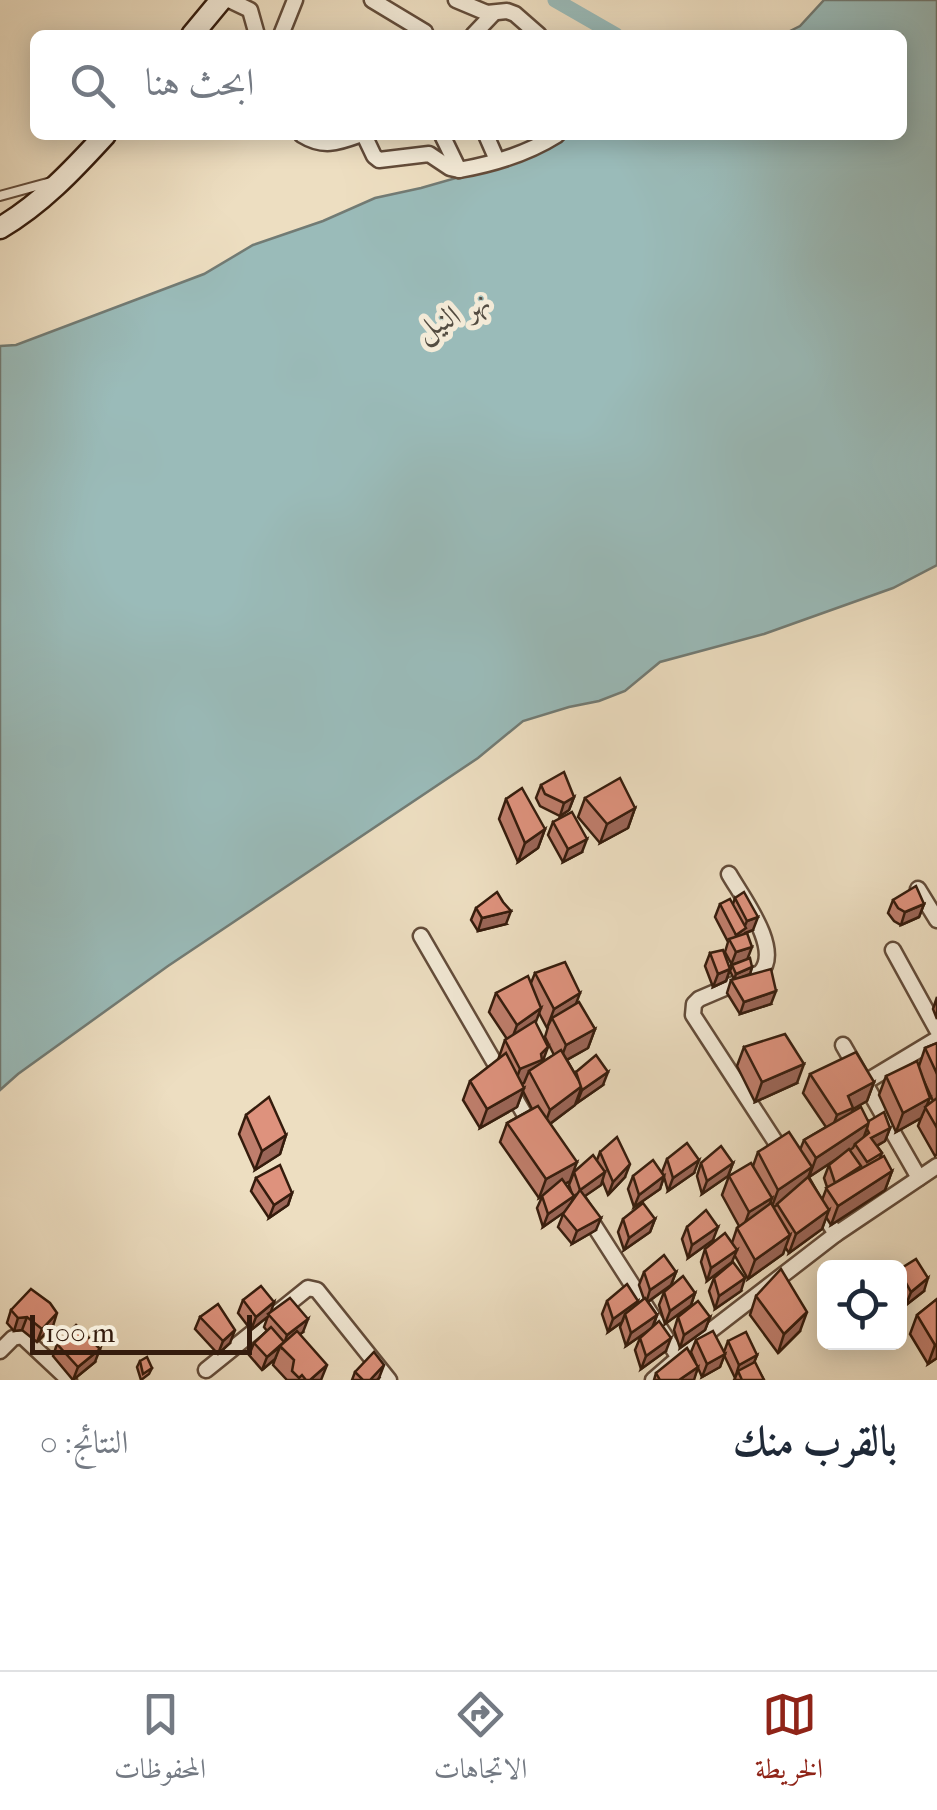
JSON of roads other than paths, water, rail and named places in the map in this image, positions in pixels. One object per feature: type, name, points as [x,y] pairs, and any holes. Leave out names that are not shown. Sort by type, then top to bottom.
[{"type":"main road","points":[[196,30],[221,0]]},
{"type":"main road","points":[[0,228],[41,200],[100,140]]},
{"type":"street","points":[[230,0],[250,10],[256,30]]},
{"type":"street","points":[[282,30],[294,0]]},
{"type":"street","points":[[372,0],[422,30]]},
{"type":"street","points":[[456,0],[493,14],[515,14],[528,30]]},
{"type":"street","points":[[479,30],[493,14]]},
{"type":"street","points":[[316,140],[347,140]]},
{"type":"street","points":[[364,140],[374,156],[383,161],[429,154],[458,170],[513,157],[545,140]]},
{"type":"street","points":[[444,140],[458,170]]},
{"type":"street","points":[[488,140],[496,160]]},
{"type":"street","points":[[728,874],[756,920],[768,961],[760,973],[699,999],[693,1015],[790,1163]]},
{"type":"street","points":[[918,889],[937,920]]},
{"type":"street","points":[[421,936],[541,1142]]},
{"type":"street","points":[[894,950],[937,1030]]},
{"type":"street","points":[[864,1083],[937,1039]]},
{"type":"street","points":[[843,1045],[919,1178]]},
{"type":"street","points":[[552,1159],[679,1358]]},
{"type":"street","points":[[653,1380],[836,1234],[937,1166]]},
{"type":"street","points":[[805,1186],[836,1234]]},
{"type":"street","points":[[206,1370],[312,1288],[389,1380]]},
{"type":"street","points":[[0,1351],[13,1338],[22,1336],[69,1380]]},
{"type":"lane","points":[[0,196],[65,178]]},
{"type":"water","name":"نهر النيل","points":[[824,0],[937,0],[937,565],[893,588],[764,634],[660,662],[625,691],[599,701],[523,721],[478,758],[168,966],[0,1090],[0,346],[16,345],[204,274],[253,245],[375,198],[515,161],[563,140],[907,140],[907,30],[792,30]]},
{"type":"waterway","points":[[555,0],[607,30]]}]
